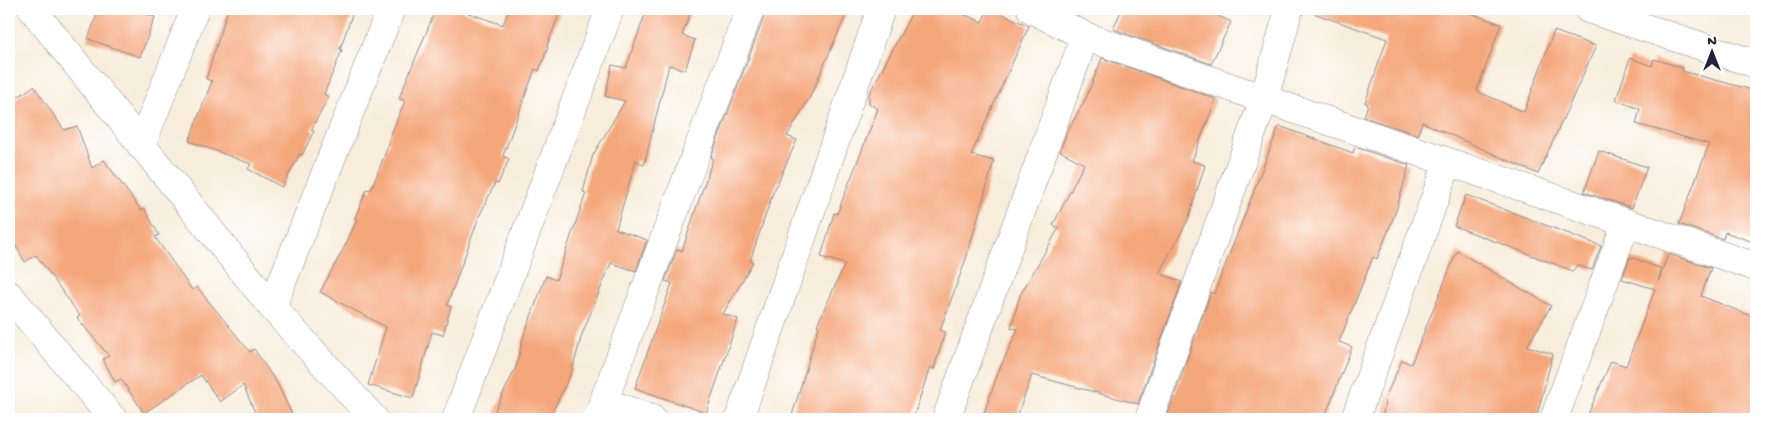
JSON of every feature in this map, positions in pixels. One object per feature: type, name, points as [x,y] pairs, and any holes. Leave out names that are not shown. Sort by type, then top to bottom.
[{"type":"street","points":[[32,9],[272,306],[374,419]]},
{"type":"street","points":[[141,146],[196,9]]},
{"type":"street","points":[[272,306],[391,9]]},
{"type":"street","points":[[456,419],[610,9]]},
{"type":"street","points":[[652,419],[601,410],[750,9]]},
{"type":"street","points":[[739,419],[881,9]]},
{"type":"street","points":[[1031,9],[1085,36],[1756,267]]},
{"type":"street","points":[[1149,419],[1264,99],[1289,9]]},
{"type":"street","points":[[1588,9],[1756,64]]},
{"type":"street","points":[[946,419],[1085,36]]},
{"type":"street","points":[[1355,419],[1448,162]]},
{"type":"street","points":[[1554,419],[1626,223]]},
{"type":"street","points":[[9,295],[113,419]]},
{"type":"building","points":[[99,9],[130,9],[155,17],[140,57],[88,39]]},
{"type":"building","points":[[228,9],[354,9],[340,49],[342,50],[324,94],[329,97],[311,130],[314,131],[302,155],[300,154],[282,187],[248,169],[251,164],[189,141],[212,81],[206,79]]},
{"type":"building","points":[[436,9],[457,9],[503,25],[509,9],[561,9],[539,71],[535,69],[503,156],[509,159],[498,184],[495,183],[479,217],[447,305],[451,306],[443,335],[432,332],[413,398],[368,385],[386,327],[320,292],[346,244],[367,189],[371,190],[390,141],[388,141],[405,101],[399,98]]},
{"type":"building","points":[[647,9],[692,9],[682,35],[695,40],[685,70],[669,65],[644,165],[636,160],[616,229],[647,240],[636,271],[611,263],[582,334],[572,371],[549,419],[491,419],[516,367],[523,338],[546,276],[556,280],[586,193],[583,192],[593,155],[625,101],[605,96],[612,65],[626,68]]},
{"type":"building","points":[[767,9],[832,9],[846,15],[810,97],[787,136],[797,140],[773,193],[750,261],[753,262],[723,314],[738,319],[706,413],[635,388],[672,283],[665,281],[677,249],[682,251],[713,158],[711,157]]},
{"type":"building","points":[[914,9],[953,9],[982,22],[988,9],[992,9],[1029,26],[971,155],[994,161],[966,259],[940,330],[945,332],[934,369],[930,367],[913,419],[791,419],[819,326],[817,325],[845,264],[821,257],[834,213],[837,214],[878,109],[869,104],[869,94]]},
{"type":"building","points":[[1122,9],[1203,9],[1231,22],[1211,64],[1113,29]]},
{"type":"building","points":[[1313,9],[1459,9],[1501,24],[1477,91],[1524,112],[1554,31],[1596,46],[1538,174],[1422,122],[1418,135],[1364,117],[1368,104],[1365,103],[1387,39],[1313,13]]},
{"type":"building","points":[[1102,58],[1216,99],[1192,161],[1205,165],[1188,220],[1159,273],[1182,282],[1138,404],[1032,375],[1016,419],[982,419],[999,370],[1018,329],[1011,328],[1020,295],[1059,228],[1053,225],[1084,164],[1060,151],[1067,132],[1086,98]]},
{"type":"building","points":[[1630,58],[1652,66],[1654,59],[1683,68],[1682,71],[1756,91],[1756,243],[1725,232],[1723,239],[1679,224],[1709,144],[1636,124],[1640,109],[1616,100]]},
{"type":"building","points":[[34,86],[64,130],[77,126],[92,168],[104,160],[141,210],[144,208],[159,235],[155,237],[192,290],[197,287],[250,352],[254,349],[278,385],[294,419],[258,419],[243,385],[220,402],[201,375],[144,413],[121,379],[115,382],[103,359],[109,356],[77,318],[80,316],[36,255],[25,262],[9,234],[9,103]]},
{"type":"building","points":[[1279,126],[1353,153],[1355,147],[1409,165],[1396,211],[1377,259],[1373,257],[1339,342],[1352,347],[1324,419],[1166,419],[1211,292],[1214,294]]},
{"type":"building","points":[[1599,151],[1647,167],[1632,208],[1584,192]]},
{"type":"building","points":[[1466,195],[1601,246],[1592,270],[1577,265],[1573,271],[1454,226]]},
{"type":"building","points":[[1457,251],[1551,306],[1527,346],[1553,354],[1536,419],[1382,419],[1386,396],[1402,360],[1411,364]]},
{"type":"building","points":[[1668,254],[1711,268],[1701,296],[1756,318],[1756,419],[1586,419],[1611,361],[1626,366],[1655,289],[1622,279],[1630,257],[1662,269],[1658,282]]}]
